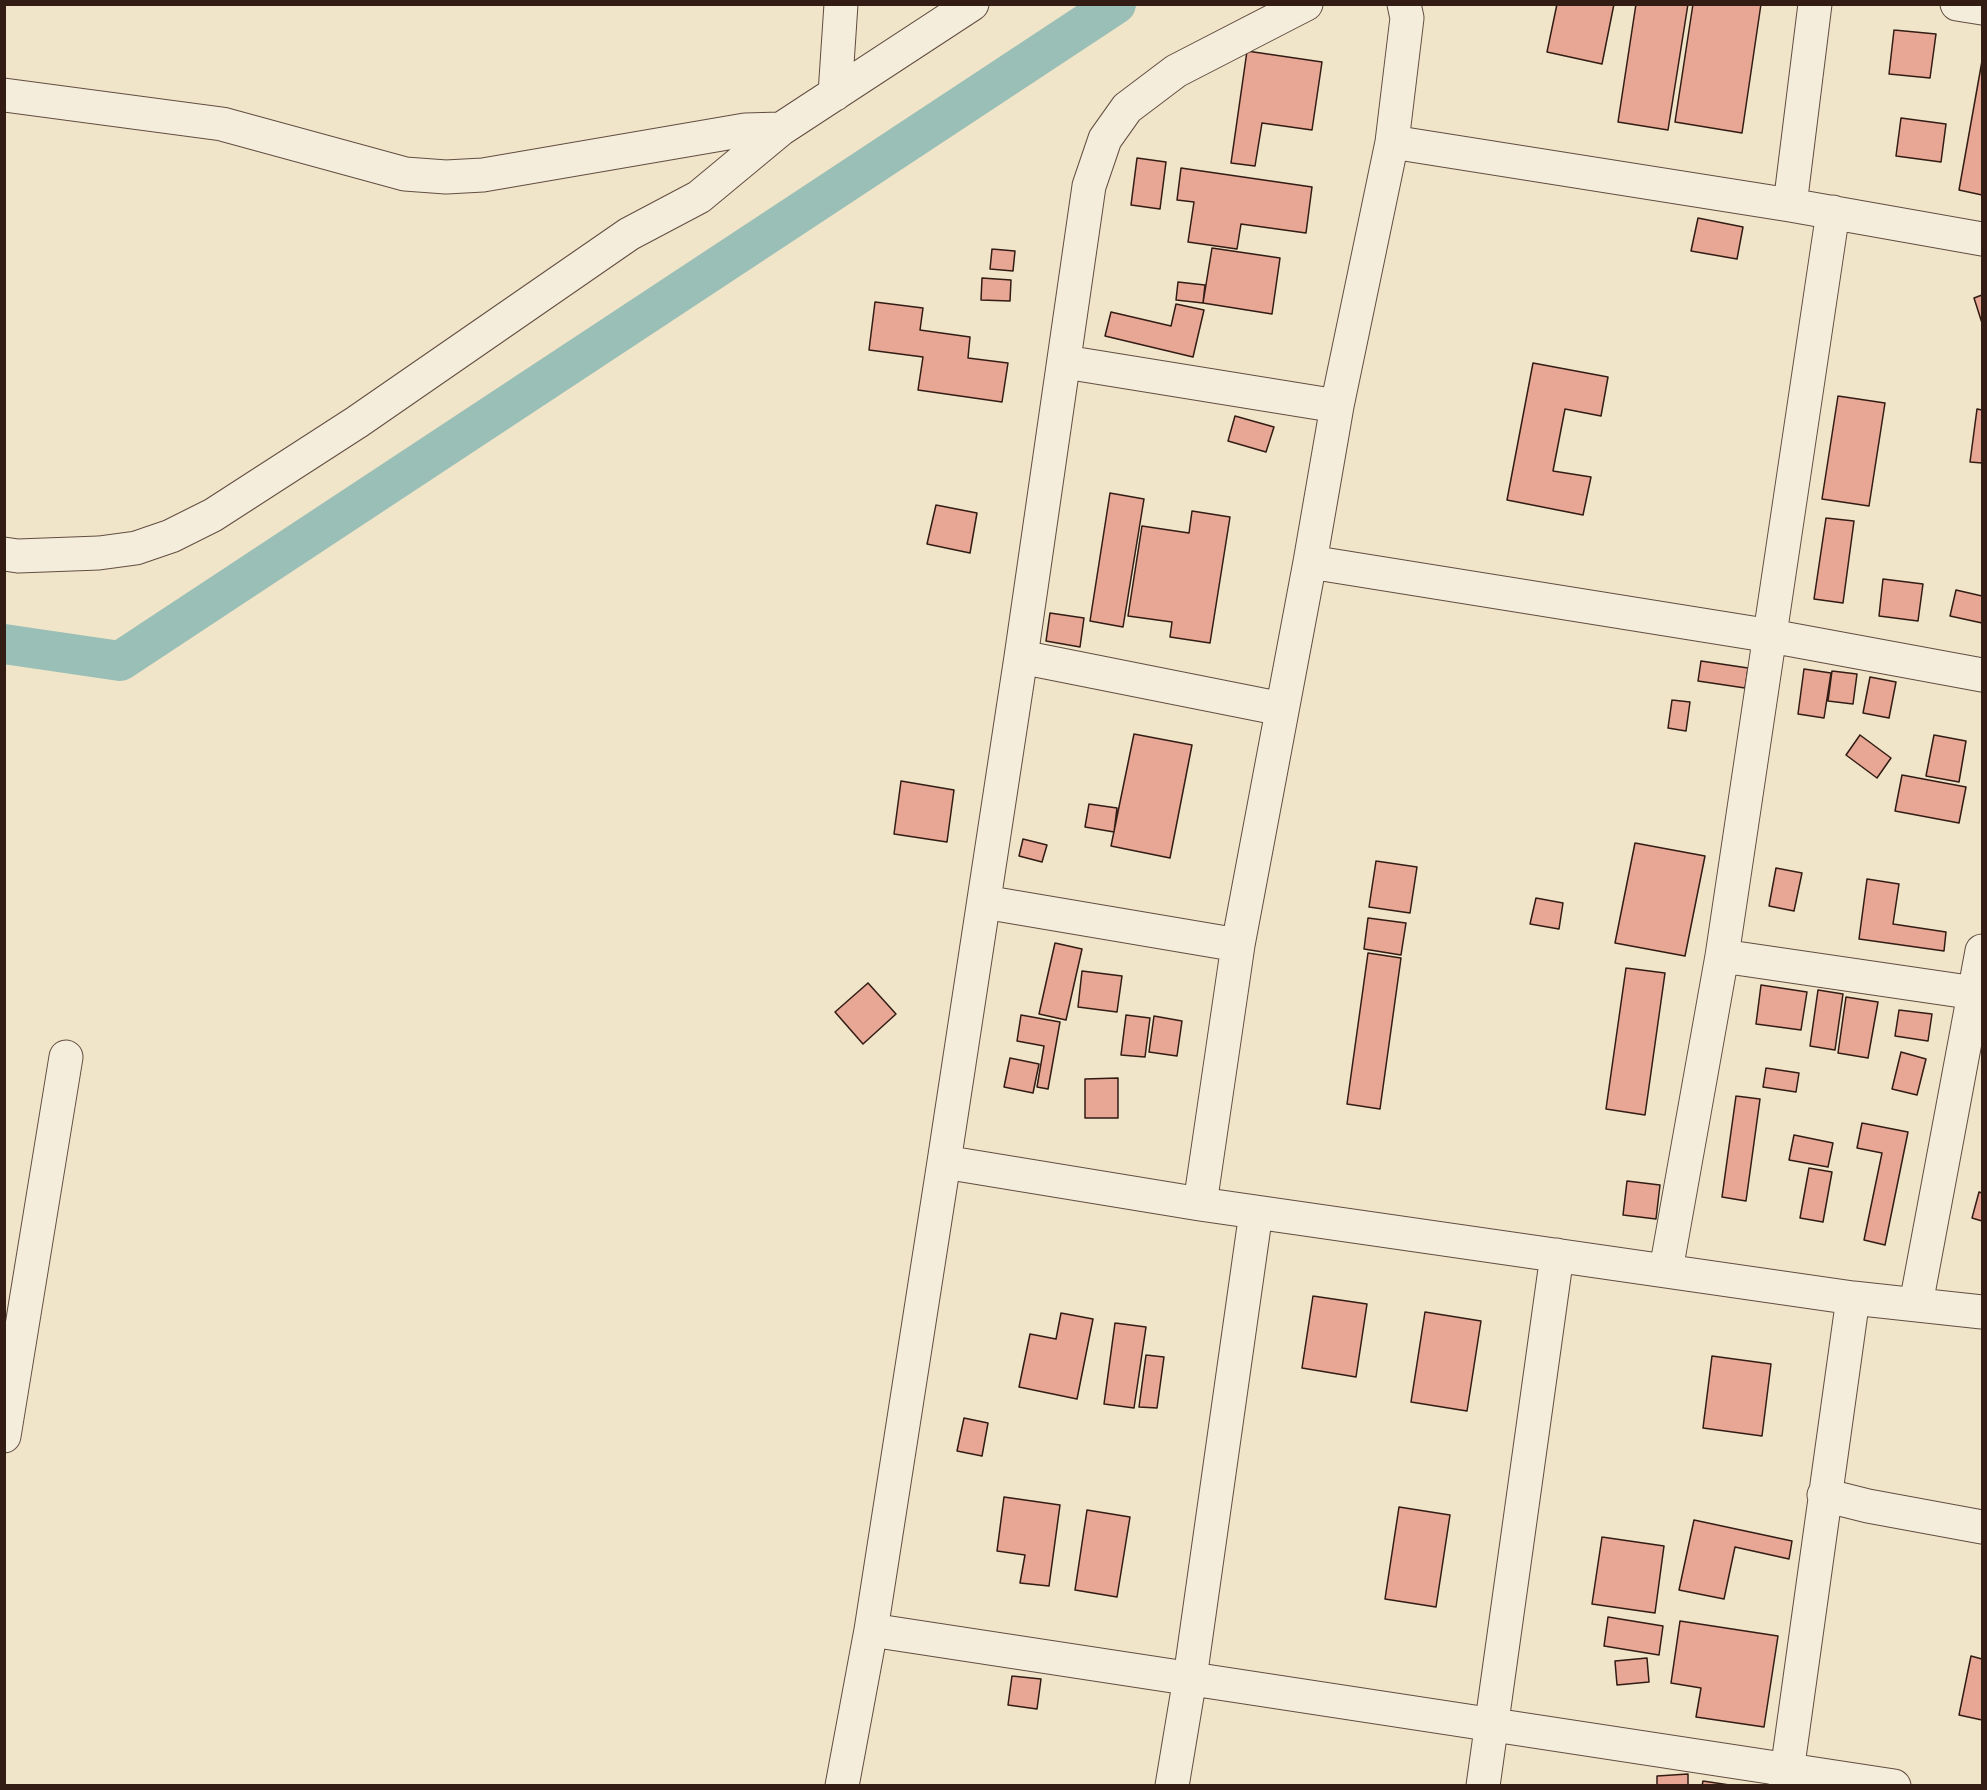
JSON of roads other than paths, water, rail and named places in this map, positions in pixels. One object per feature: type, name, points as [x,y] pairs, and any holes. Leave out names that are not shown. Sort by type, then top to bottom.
[{"type":"street","points":[[835,93],[841,4]]},
{"type":"street","points":[[4,554],[18,556],[99,553],[136,548],[171,536],[213,515],[367,415],[629,234],[699,197],[782,129],[972,4]]},
{"type":"street","points":[[842,1785],[871,1630],[944,1162],[1065,362],[1089,186],[1105,139],[1127,108],[1176,71],[1306,4]]},
{"type":"street","points":[[1200,1204],[1238,945],[1337,406],[1392,142],[1407,18],[1404,4]]},
{"type":"street","points":[[1790,205],[1815,4]]},
{"type":"street","points":[[1957,4],[1983,8]]},
{"type":"street","points":[[4,94],[222,124],[405,174],[446,177],[483,175],[745,130],[782,129]]},
{"type":"street","points":[[1392,142],[1833,212],[1983,239]]},
{"type":"street","points":[[1666,1270],[1722,956],[1833,212]]},
{"type":"street","points":[[1065,362],[1337,406]]},
{"type":"street","points":[[1310,562],[1771,636],[1983,675]]},
{"type":"street","points":[[1021,657],[1282,710]]},
{"type":"street","points":[[984,902],[1238,945]]},
{"type":"street","points":[[1916,1304],[1978,993],[1983,951]]},
{"type":"street","points":[[1722,956],[1978,993]]},
{"type":"street","points":[[4,1436],[12,1339],[66,1057]]},
{"type":"street","points":[[944,1162],[1200,1204],[1853,1298],[1983,1312]]},
{"type":"street","points":[[1172,1785],[1190,1678],[1256,1212]]},
{"type":"street","points":[[1484,1785],[1557,1255]]},
{"type":"street","points":[[1786,1777],[1853,1298]]},
{"type":"street","points":[[1824,1495],[1868,1506],[1983,1527]]},
{"type":"street","points":[[871,1630],[1493,1724],[1786,1777],[1894,1785]]},
{"type":"waterway","points":[[4,644],[120,661],[1116,4]]}]
